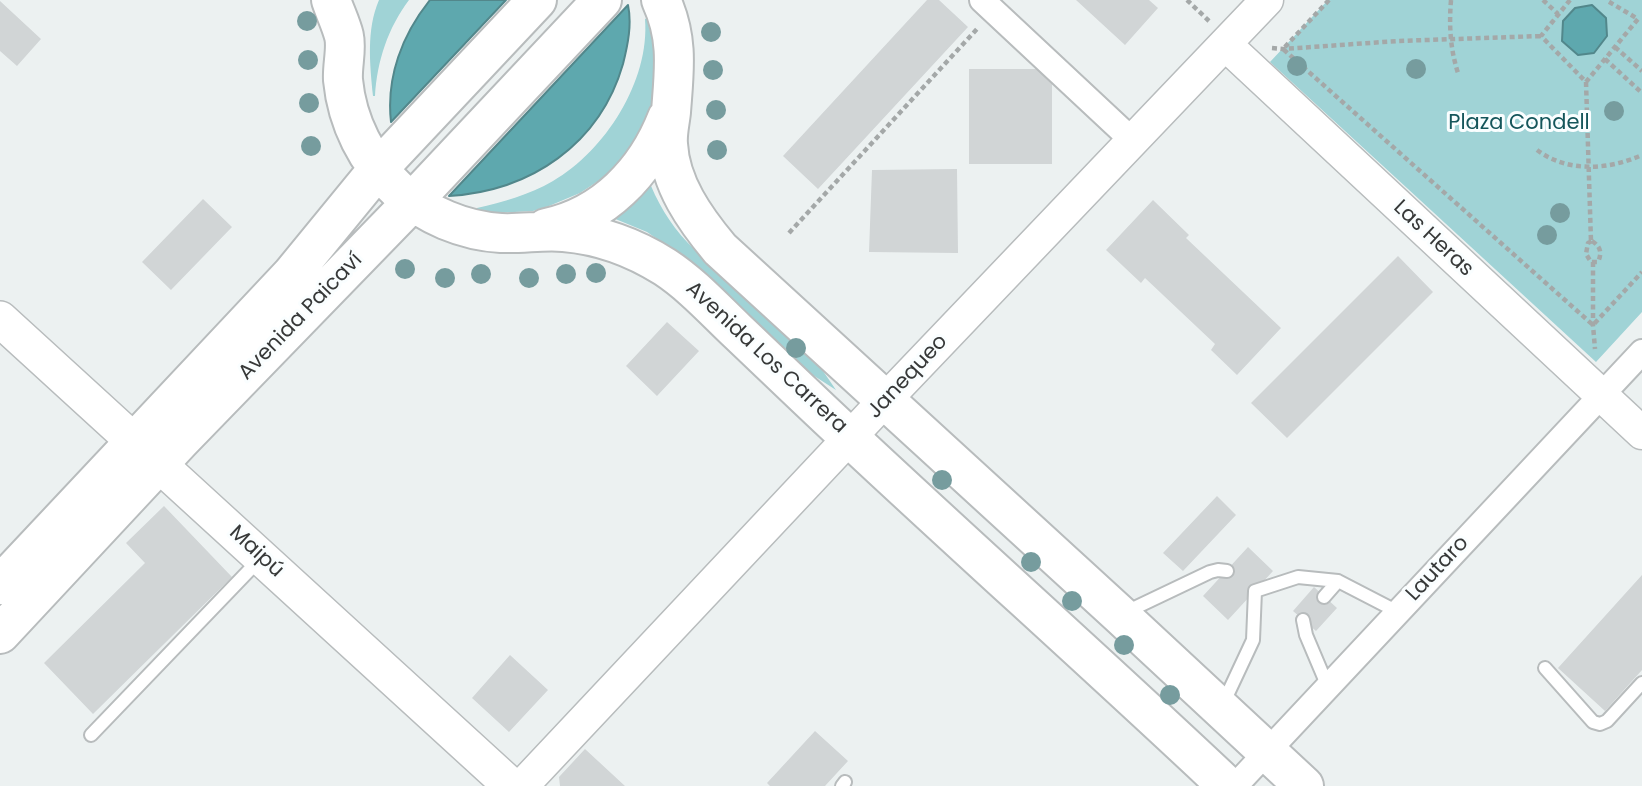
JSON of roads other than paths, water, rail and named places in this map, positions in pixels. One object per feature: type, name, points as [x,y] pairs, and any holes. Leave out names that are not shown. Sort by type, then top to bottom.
[{"type":"main road","name":"Avenida Los Carrera","points":[[331,0],[345,39],[342,78],[345,98],[358,135],[378,169],[400,192],[442,219],[463,226],[500,233],[537,230],[568,232],[597,238],[646,256],[684,280],[850,438],[1227,786]]},
{"type":"main road","points":[[345,39],[348,20],[356,0]]},
{"type":"main road","name":"Avenida Paicaví","points":[[0,634],[378,169],[537,0]]},
{"type":"main road","name":"Avenida Paicaví","points":[[0,585],[147,453],[412,202],[602,0]]},
{"type":"main road","points":[[662,0],[675,53],[667,144],[679,186],[697,220],[720,249],[1304,786]]},
{"type":"main road","points":[[537,230],[554,227],[584,215],[624,187],[654,149],[671,103]]},
{"type":"main road","name":"Maipú","points":[[0,319],[512,786]]},
{"type":"street","name":"Janequeo","points":[[522,786],[1267,0]]},
{"type":"street","points":[[988,5],[1133,141]]},
{"type":"street","name":"Las Heras","points":[[1225,44],[1642,433]]},
{"type":"street","name":"Lautaro","points":[[1235,786],[1642,352]]},
{"type":"lane","points":[[91,735],[261,557]]},
{"type":"lane","points":[[1121,615],[1210,572],[1227,571]]},
{"type":"lane","points":[[1221,709],[1253,640],[1255,591],[1298,577],[1338,581],[1398,612]]},
{"type":"lane","points":[[1324,597],[1338,581]]},
{"type":"lane","points":[[1303,620],[1306,635],[1328,687]]},
{"type":"lane","points":[[1545,668],[1592,722],[1600,724],[1607,722],[1642,683]]},
{"type":"park label","name":"Plaza Condell","points":[[1519,124]]}]
